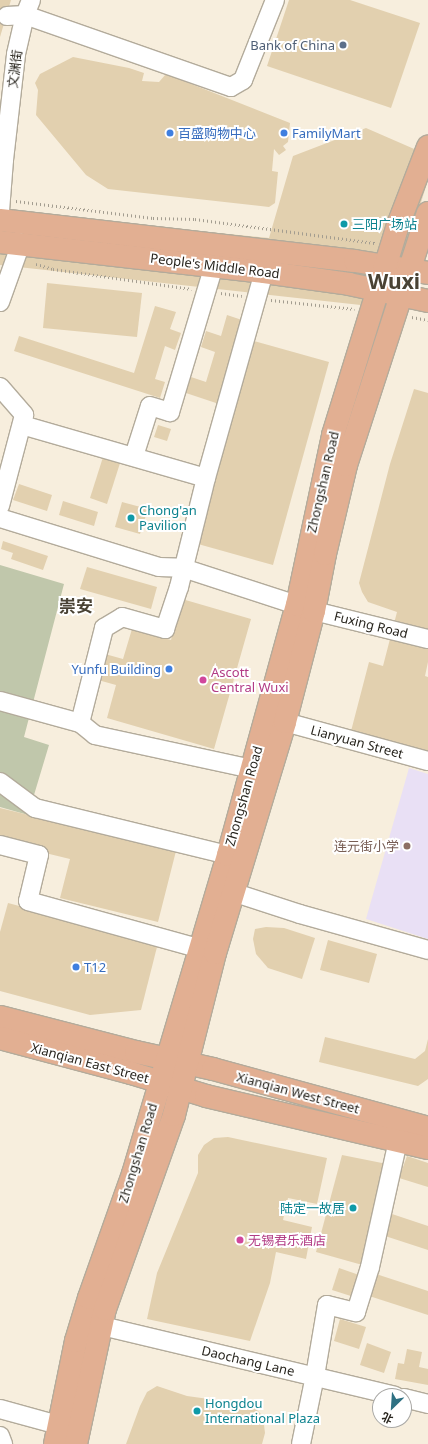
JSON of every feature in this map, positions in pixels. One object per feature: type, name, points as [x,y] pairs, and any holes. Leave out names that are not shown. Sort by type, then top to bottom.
[{"type":"main road","name":"Zhongshan Road","points":[[76,1444],[105,1309],[151,1182],[181,1088],[177,1061],[198,948],[226,890],[285,722],[306,608],[333,435],[388,256],[428,147]]},
{"type":"main road","name":"People's Middle Road","points":[[1,210],[355,260],[388,256],[419,271]]},
{"type":"main road","name":"Zhongshan Road","points":[[56,1435],[76,1341],[89,1298],[133,1174],[160,1082],[177,1061],[215,953],[226,890],[228,855],[252,769],[325,554],[346,465],[401,295],[419,271],[428,213]]},
{"type":"main road","name":"People's Middle Road","points":[[0,242],[22,243],[214,265],[377,290],[428,301]]},
{"type":"main road","name":"Xianqian East Street","points":[[0,1016],[177,1061]]},
{"type":"main road","name":"Xianqian East Street","points":[[0,1038],[181,1088]]},
{"type":"main road","name":"Xianqian West Street","points":[[177,1061],[428,1128]]},
{"type":"main road","name":"Xianqian West Street","points":[[181,1088],[206,1096],[428,1148]]},
{"type":"street","points":[[6,16],[28,7],[231,87],[243,80],[275,0]]},
{"type":"street","name":"文渊街","points":[[1,210],[4,160],[16,54],[28,7]]},
{"type":"street","points":[[0,302],[22,243]]},
{"type":"street","points":[[134,456],[150,406],[170,412],[214,265]]},
{"type":"street","points":[[80,723],[104,628],[122,617],[165,629],[264,272]]},
{"type":"street","points":[[0,387],[24,415],[0,506]]},
{"type":"street","points":[[22,425],[134,456],[206,478]]},
{"type":"street","name":"Fuxing Road","points":[[0,518],[159,567],[183,568],[306,608],[428,639]]},
{"type":"street","points":[[0,701],[80,723],[95,735],[252,769]]},
{"type":"street","name":"Lianyuan Street","points":[[285,722],[428,762]]},
{"type":"street","points":[[0,782],[35,808],[228,855]]},
{"type":"street","points":[[0,845],[38,855],[28,901],[198,948]]},
{"type":"street","points":[[226,890],[300,914],[428,950]]},
{"type":"street","points":[[301,1444],[316,1376],[327,1305],[356,1312],[370,1267],[398,1141]]},
{"type":"street","name":"Daochang Lane","points":[[102,1326],[372,1390]]},
{"type":"street","points":[[412,1400],[428,1404]]},
{"type":"street","points":[[0,1409],[56,1435]]},
{"type":"street","points":[[0,1436],[2,1444]]},
{"type":"path","points":[[1,210],[195,219],[388,256]]},
{"type":"shaded area","name":"连元街小学","points":[[409,768],[428,774],[428,939],[366,919]]},
{"type":"green space","points":[[0,565],[64,584],[24,737],[49,745],[28,815],[0,807]]},
{"type":"building","points":[[0,0],[11,0],[0,37]]},
{"type":"building","name":"Bank of China","points":[[289,0],[350,0],[420,23],[391,108],[267,66]]},
{"type":"building","name":"百盛购物中心","points":[[73,57],[129,68],[144,73],[142,81],[159,82],[166,74],[290,123],[288,142],[283,146],[286,150],[279,155],[274,149],[272,171],[278,172],[275,203],[269,207],[108,189],[86,175],[36,115],[38,90],[35,83],[40,74]]},
{"type":"building","name":"三阳广场站","points":[[366,128],[428,155],[428,180],[388,308],[0,265],[0,211],[269,238],[293,156]]},
{"type":"building","points":[[47,283],[142,293],[137,337],[43,328]]},
{"type":"building","points":[[155,306],[176,312],[170,329],[181,333],[175,350],[165,346],[155,379],[165,382],[160,398],[14,351],[19,336],[134,373]]},
{"type":"building","points":[[227,315],[245,321],[219,404],[186,393],[191,377],[206,382],[215,352],[201,347],[206,331],[221,336]]},
{"type":"building","points":[[254,341],[329,362],[273,565],[198,544]]},
{"type":"building","points":[[414,389],[428,393],[428,662],[425,676],[428,677],[428,755],[350,735],[369,662],[383,666],[397,612],[368,602],[359,583],[390,464]]},
{"type":"building","points":[[158,425],[171,429],[167,441],[154,437]]},
{"type":"building","points":[[104,454],[121,460],[107,504],[90,498]]},
{"type":"building","points":[[19,484],[52,495],[47,511],[13,500]]},
{"type":"building","points":[[63,501],[98,512],[94,526],[59,515]]},
{"type":"building","name":"Chong'an Pavilion","points":[[122,502],[148,509],[140,534],[115,527]]},
{"type":"building","points":[[3,541],[48,556],[43,570],[11,559],[13,553],[1,549]]},
{"type":"building","points":[[87,567],[157,587],[151,609],[80,589]]},
{"type":"building","name":"Yunfu Building","points":[[182,599],[251,619],[214,749],[107,718],[116,685],[98,680],[105,654],[123,659],[132,629],[171,640]]},
{"type":"building","points":[[0,808],[176,851],[158,922],[60,898],[70,859],[0,842]]},
{"type":"building","name":"T12","points":[[8,903],[158,943],[141,1010],[90,1015],[0,991],[0,932]]},
{"type":"building","points":[[266,927],[284,928],[315,938],[302,979],[268,968],[256,954],[253,939],[255,929]]},
{"type":"building","points":[[328,940],[377,954],[369,983],[320,970]]},
{"type":"building","points":[[325,1037],[415,1059],[425,1051],[428,1039],[428,1079],[418,1086],[319,1062]]},
{"type":"building","name":"无锡君乐酒店","points":[[228,1137],[327,1158],[317,1204],[288,1198],[283,1220],[312,1227],[306,1259],[276,1252],[270,1283],[250,1341],[147,1319],[157,1273],[198,1173],[198,1155],[204,1145],[214,1138]]},
{"type":"building","name":"陆定一故居","points":[[342,1155],[387,1164],[366,1266],[316,1252]]},
{"type":"building","points":[[407,1156],[428,1163],[428,1187],[399,1178]]},
{"type":"building","points":[[386,1212],[428,1226],[428,1250],[379,1234]]},
{"type":"building","points":[[339,1268],[362,1276],[354,1297],[332,1290]]},
{"type":"building","points":[[370,1272],[428,1291],[428,1315],[363,1294]]},
{"type":"building","points":[[340,1319],[366,1327],[359,1349],[334,1341]]},
{"type":"building","points":[[367,1343],[391,1352],[384,1373],[360,1365]]},
{"type":"building","points":[[407,1349],[422,1352],[419,1367],[428,1369],[428,1385],[395,1379],[398,1363],[404,1364]]},
{"type":"building","name":"Hongdou International Plaza","points":[[157,1386],[187,1396],[252,1405],[263,1416],[265,1433],[262,1444],[126,1444],[140,1406],[147,1392]]},
{"type":"place","name":"Bank of China","points":[[343,45]]},
{"type":"place","name":"百盛购物中心","points":[[170,133]]},
{"type":"place","name":"FamilyMart","points":[[284,133]]},
{"type":"place","name":"三阳广场站","points":[[344,224]]},
{"type":"place","name":"Chong'an Pavilion","points":[[131,518]]},
{"type":"place","name":"Yunfu Building","points":[[169,669]]},
{"type":"place","name":"Ascott Central Wuxi","points":[[203,680]]},
{"type":"place","name":"连元街小学","points":[[407,846]]},
{"type":"place","name":"T12","points":[[76,967]]},
{"type":"place","name":"陆定一故居","points":[[353,1208]]},
{"type":"place","name":"无锡君乐酒店","points":[[240,1240]]},
{"type":"place","name":"Hongdou International Plaza","points":[[197,1411]]},
{"type":"district","name":"Wuxi","points":[[394,281]]},
{"type":"district","name":"崇安","points":[[76,606]]}]
